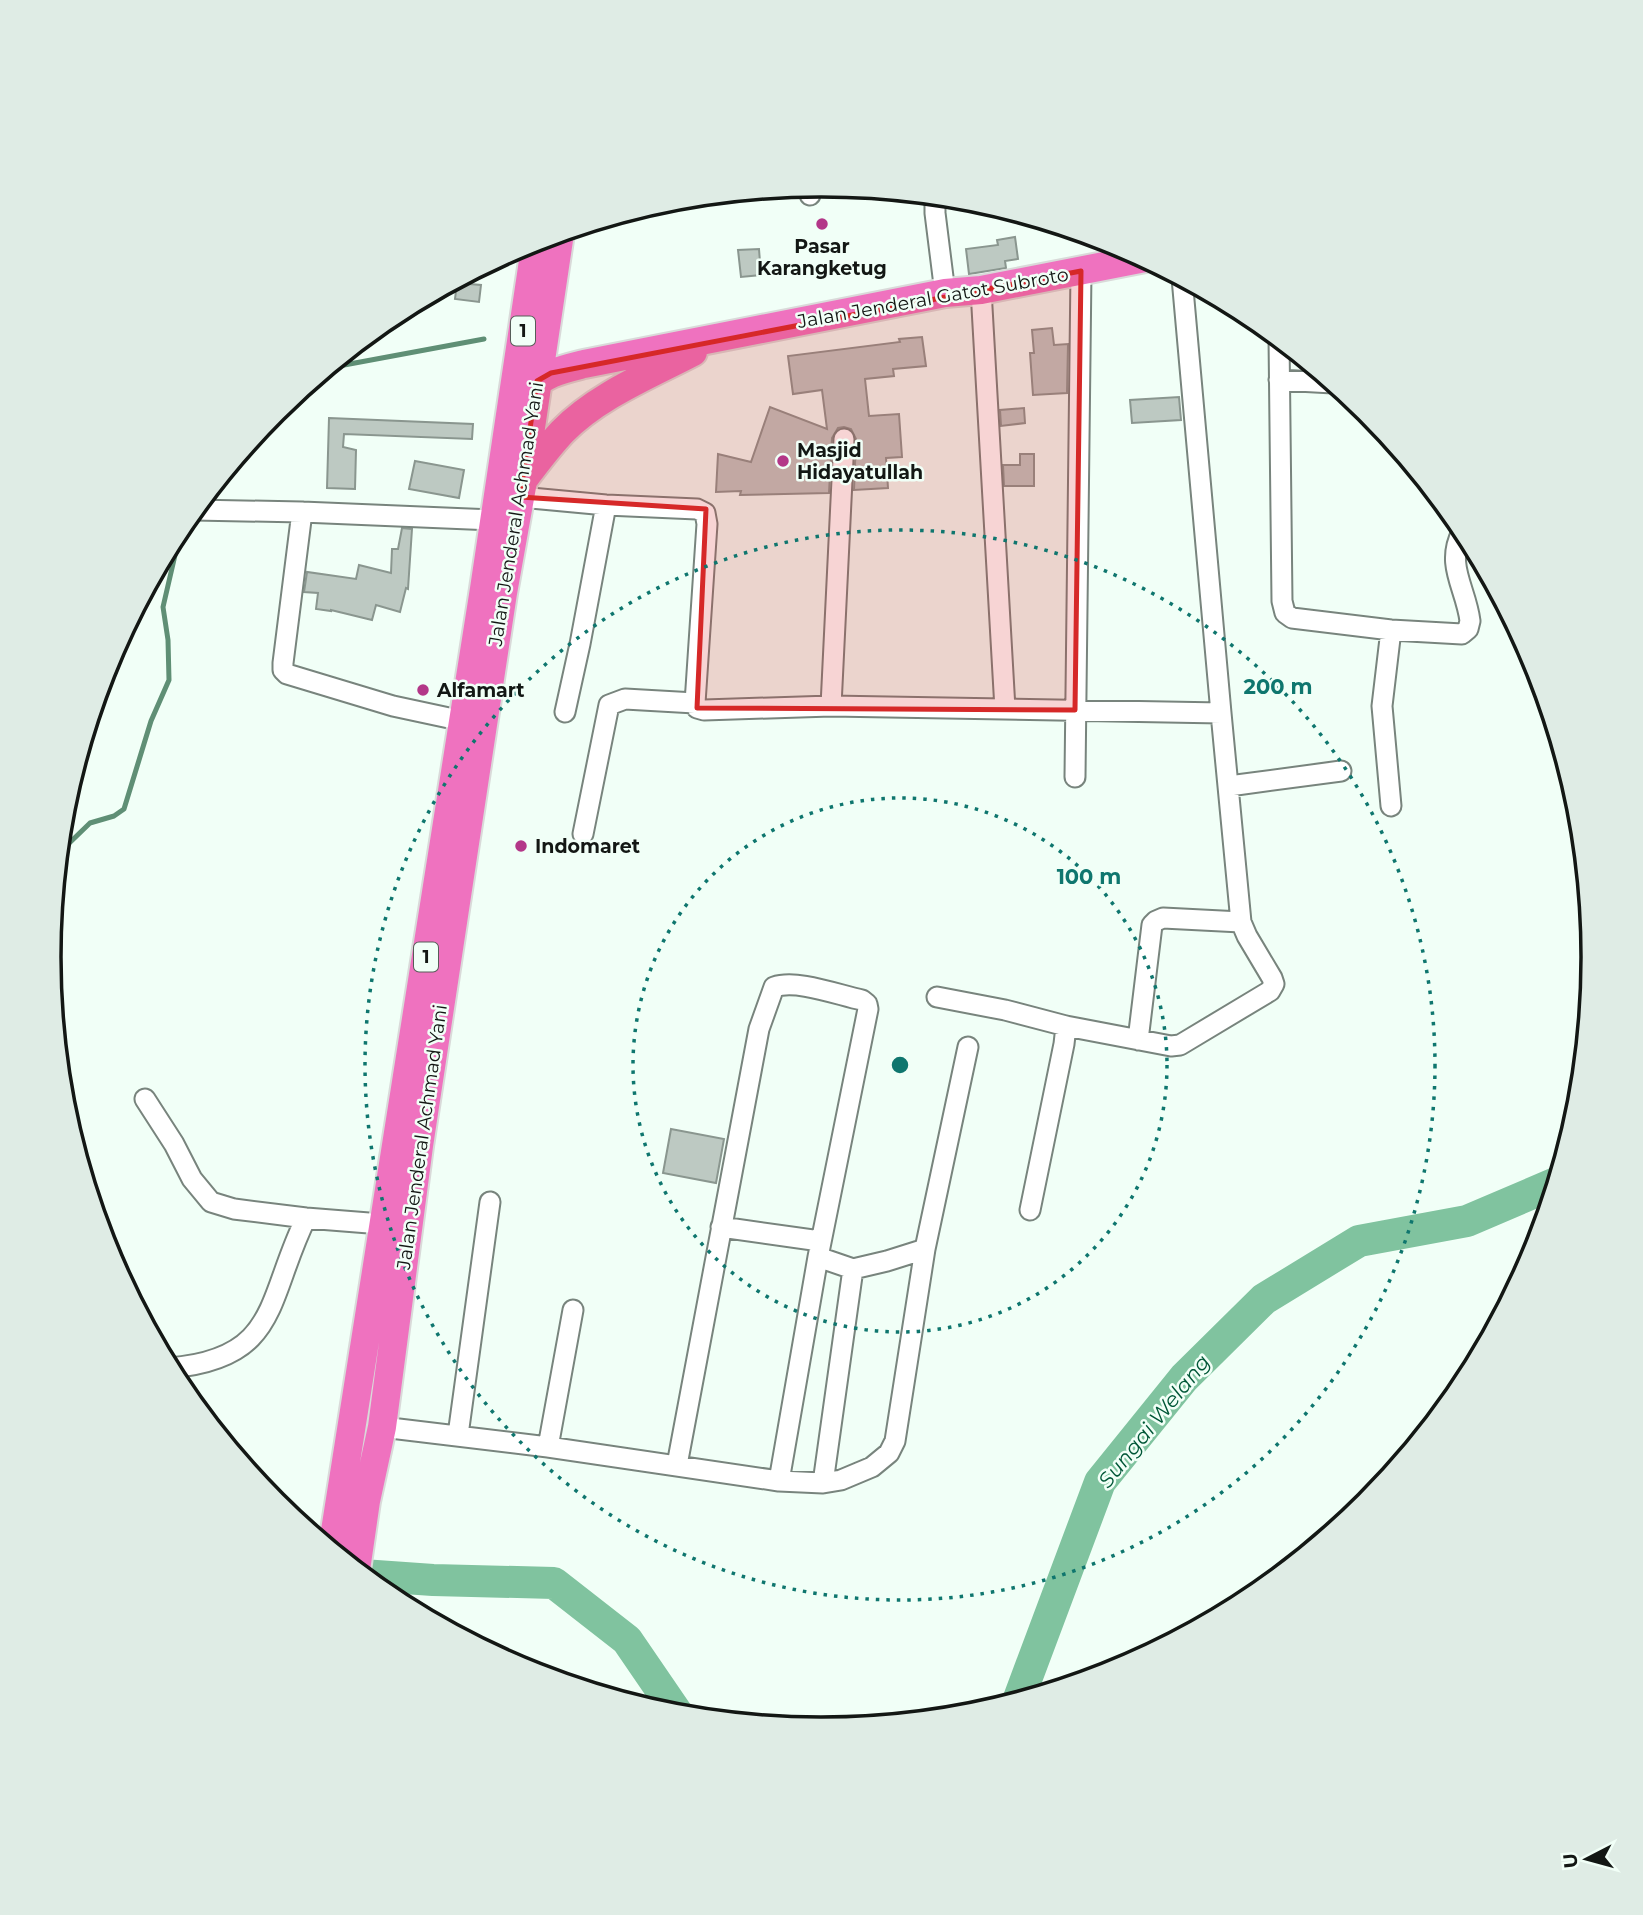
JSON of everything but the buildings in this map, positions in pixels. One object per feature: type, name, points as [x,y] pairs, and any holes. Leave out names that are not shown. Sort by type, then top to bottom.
[{"type":"highway","name":"Jalan Jenderal Achmad Yani","points":[[354,1497],[382,1427],[396,1225],[419,1146],[558,245]]},
{"type":"highway","name":"Jalan Jenderal Achmad Yani","points":[[354,1497],[396,1225],[463,721],[534,254]]},
{"type":"highway","name":"Jalan Jenderal Gatot Subroto","points":[[537,381],[551,373],[584,364],[945,293],[981,290],[1126,262]]},
{"type":"highway","name":"Jalan Jenderal Gatot Subroto","points":[[521,489],[542,455],[564,430],[607,397],[721,338]]},
{"type":"highway","points":[[509,421],[523,396],[537,381]]},
{"type":"highway","name":"1","points":[[335,1542],[354,1497]]},
{"type":"highway","name":"1","points":[[354,1497],[356,1558]]},
{"type":"street","points":[[935,206],[945,293]]},
{"type":"street","points":[[1075,777],[1081,271]]},
{"type":"street","points":[[937,997],[1171,1046],[1180,1045],[1272,989],[1272,978],[1241,922],[1183,289]]},
{"type":"street","points":[[981,290],[1005,709]]},
{"type":"street","points":[[1279,350],[1282,601],[1285,613],[1292,618],[1391,630],[1462,634],[1468,629],[1470,621],[1455,564],[1458,541]]},
{"type":"street","points":[[1279,380],[1318,382]]},
{"type":"street","points":[[831,706],[844,439]]},
{"type":"street","points":[[521,489],[606,505],[697,509],[705,513],[707,524],[695,703],[697,708],[704,710],[831,706],[1221,713]]},
{"type":"street","points":[[565,712],[606,505]]},
{"type":"street","points":[[207,510],[493,520]]},
{"type":"street","points":[[302,512],[283,670],[287,674],[393,706],[463,721]]},
{"type":"street","points":[[1391,630],[1382,706],[1391,806]]},
{"type":"street","points":[[583,834],[609,705],[625,699],[695,703]]},
{"type":"street","points":[[1228,786],[1342,771]]},
{"type":"street","points":[[1138,1040],[1152,925],[1156,920],[1163,918],[1241,922]]},
{"type":"street","points":[[677,1465],[759,1029],[774,987],[800,986],[862,1000],[868,1009],[819,1249],[779,1481]]},
{"type":"street","points":[[1030,1210],[1066,1026]]},
{"type":"street","points":[[382,1427],[548,1447],[779,1481],[823,1483],[841,1480],[872,1467],[889,1453],[895,1441],[925,1249],[968,1047]]},
{"type":"street","points":[[145,1099],[174,1144],[192,1179],[211,1202],[234,1209],[306,1218],[396,1225]]},
{"type":"street","points":[[458,1435],[490,1202]]},
{"type":"street","points":[[181,1367],[218,1359],[239,1349],[256,1335],[272,1308],[291,1250],[306,1218]]},
{"type":"street","points":[[721,1227],[819,1249],[853,1269],[925,1249]]},
{"type":"street","points":[[823,1483],[853,1269]]},
{"type":"street","points":[[548,1447],[573,1310]]},
{"type":"highlighted area","points":[[1081,271],[1075,710],[697,708],[706,509],[520,497],[537,381],[551,373]]},
{"type":"waterway","points":[[346,365],[484,339]]},
{"type":"waterway","points":[[71,842],[90,823],[114,816],[124,809],[151,721],[169,680],[168,640],[163,607],[174,559]]},
{"type":"waterway","name":"Sungai Welang","points":[[1022,1691],[1100,1482],[1184,1378],[1264,1299],[1359,1241],[1467,1221],[1546,1187]]},
{"type":"waterway","name":"Sungai Welang","points":[[380,1576],[554,1583],[627,1640],[670,1702]]},
{"type":"place","name":"Pasar Karangketug","points":[[822,224]]},
{"type":"place","name":"Masjid Hidayatullah","points":[[783,461]]},
{"type":"place","name":"Alfamart","points":[[423,690]]},
{"type":"place","name":"Indomaret","points":[[521,846]]}]
